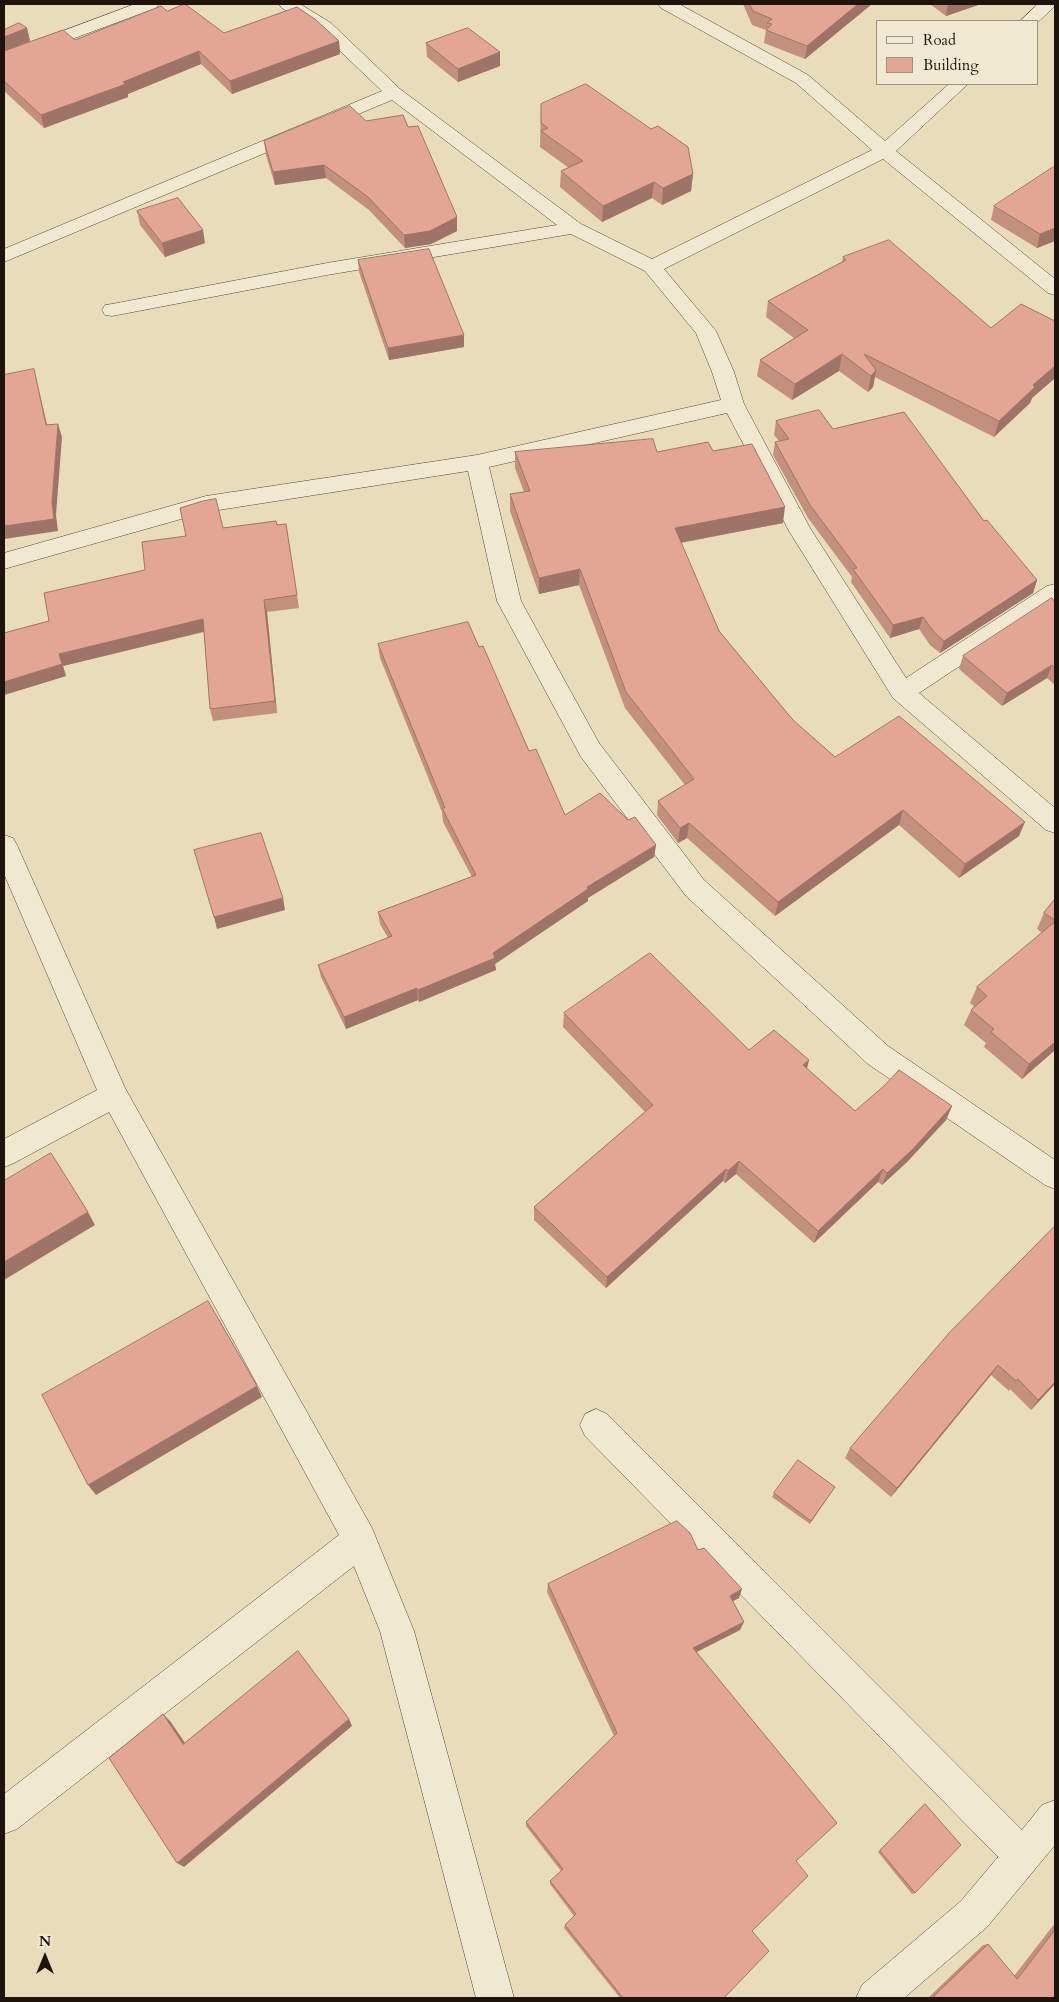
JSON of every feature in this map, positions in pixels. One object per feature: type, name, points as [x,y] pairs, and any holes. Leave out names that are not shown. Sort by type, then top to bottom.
[{"type":"street","points":[[4,59],[150,4]]},
{"type":"street","points":[[288,4],[325,27],[394,94],[574,228],[652,267],[706,331],[733,404],[800,531],[902,692],[1055,823]]},
{"type":"street","points":[[667,4],[802,79],[885,151],[1055,289]]},
{"type":"street","points":[[1030,20],[1048,4]]},
{"type":"street","points":[[652,267],[885,151],[958,85]]},
{"type":"street","points":[[4,256],[394,94]]},
{"type":"street","points":[[112,310],[327,269],[574,228]]},
{"type":"street","points":[[4,561],[206,504],[477,462],[733,404]]},
{"type":"street","points":[[477,462],[509,601],[590,750],[695,888],[878,1055],[1055,1176]]},
{"type":"street","points":[[902,692],[1055,592]]},
{"type":"street","points":[[4,845],[114,1095],[360,1540],[397,1631],[495,1998]]},
{"type":"street","points":[[4,1154],[114,1095]]},
{"type":"street","points":[[596,1425],[1023,1857]]},
{"type":"street","points":[[4,1816],[360,1540]]},
{"type":"street","points":[[875,1998],[974,1914],[1055,1818]]},
{"type":"building","points":[[185,4],[224,33],[297,7],[316,20],[339,41],[230,81],[199,51],[123,82],[126,84],[41,115],[4,81],[4,51],[63,30],[75,40],[161,6],[167,11]]},
{"type":"building","points":[[750,4],[858,4],[807,46],[766,30],[772,24],[767,23],[772,19],[753,11]]},
{"type":"building","points":[[19,23],[27,28],[4,37],[4,30]]},
{"type":"building","points":[[468,28],[500,52],[458,69],[426,43]]},
{"type":"building","points":[[586,84],[651,129],[658,126],[688,147],[693,174],[663,188],[654,182],[603,206],[561,171],[583,161],[541,131],[548,128],[541,123],[541,104]]},
{"type":"building","points":[[350,106],[366,121],[403,115],[408,127],[418,126],[457,217],[430,231],[404,235],[368,197],[324,165],[273,172],[264,141]]},
{"type":"building","points":[[1055,166],[1055,228],[1040,234],[994,206]]},
{"type":"building","points":[[178,198],[203,230],[162,243],[137,211]]},
{"type":"building","points":[[889,240],[991,328],[1021,304],[1055,321],[1055,366],[1033,385],[1035,387],[999,421],[864,354],[876,370],[871,376],[842,354],[795,384],[760,360],[808,330],[768,301],[846,260],[843,257]]},
{"type":"building","points":[[429,249],[464,335],[388,348],[358,260]]},
{"type":"building","points":[[34,369],[46,425],[58,424],[52,502],[54,519],[4,526],[4,375]]},
{"type":"building","points":[[819,410],[833,429],[904,412],[984,521],[987,520],[1037,580],[944,641],[934,632],[923,617],[893,625],[853,569],[857,568],[810,505],[775,442],[789,439],[776,421]]},
{"type":"building","points":[[653,439],[657,452],[708,442],[713,451],[752,444],[785,507],[675,528],[719,631],[793,720],[835,757],[899,716],[1025,822],[965,864],[903,810],[778,902],[689,823],[680,828],[658,801],[694,779],[626,692],[580,569],[539,578],[510,494],[530,491],[515,452]]},
{"type":"building","points":[[216,499],[223,528],[276,521],[277,525],[286,524],[297,595],[264,600],[275,701],[210,709],[203,619],[59,654],[62,664],[4,682],[4,633],[49,621],[44,593],[145,570],[142,542],[186,536],[180,508]]},
{"type":"building","points":[[1052,598],[1055,602],[1055,668],[1052,665],[1007,693],[963,656]]},
{"type":"building","points":[[468,622],[479,647],[483,646],[529,751],[536,749],[565,815],[600,793],[628,820],[635,817],[656,845],[587,887],[588,889],[493,953],[495,958],[418,990],[417,988],[344,1017],[318,965],[392,936],[378,912],[476,875],[442,808],[445,808],[378,644]]},
{"type":"building","points":[[261,833],[283,898],[214,917],[194,850]]},
{"type":"building","points":[[1055,899],[1055,920],[1044,913]]},
{"type":"building","points":[[1055,922],[1055,1042],[1029,1064],[991,1032],[994,1029],[971,1010],[987,996],[977,987]]},
{"type":"building","points":[[650,953],[749,1050],[774,1030],[809,1060],[803,1065],[855,1111],[899,1070],[952,1106],[912,1150],[887,1173],[883,1169],[818,1231],[739,1161],[728,1171],[726,1169],[607,1277],[534,1207],[653,1105],[564,1013]]},
{"type":"building","points":[[51,1153],[88,1212],[4,1262],[4,1181]]},
{"type":"building","points":[[1055,1226],[1055,1382],[1038,1400],[1018,1379],[1016,1381],[998,1365],[897,1488],[850,1448],[950,1332]]},
{"type":"building","points":[[208,1301],[257,1386],[88,1485],[42,1395]]},
{"type":"building","points":[[798,1460],[835,1487],[811,1521],[774,1493]]},
{"type":"building","points":[[677,1521],[690,1533],[698,1550],[704,1548],[742,1589],[730,1596],[744,1622],[693,1648],[837,1823],[796,1861],[808,1876],[752,1931],[769,1951],[724,1998],[623,1998],[565,1925],[576,1914],[550,1881],[563,1869],[526,1822],[617,1733],[548,1584]]},
{"type":"building","points":[[298,1651],[349,1719],[177,1863],[109,1758],[163,1714],[183,1744]]},
{"type":"building","points":[[925,1804],[961,1845],[915,1893],[880,1851]]},
{"type":"building","points":[[1055,1930],[1055,1996],[1053,1998],[936,1998],[934,1996],[988,1944],[1017,1979]]}]
